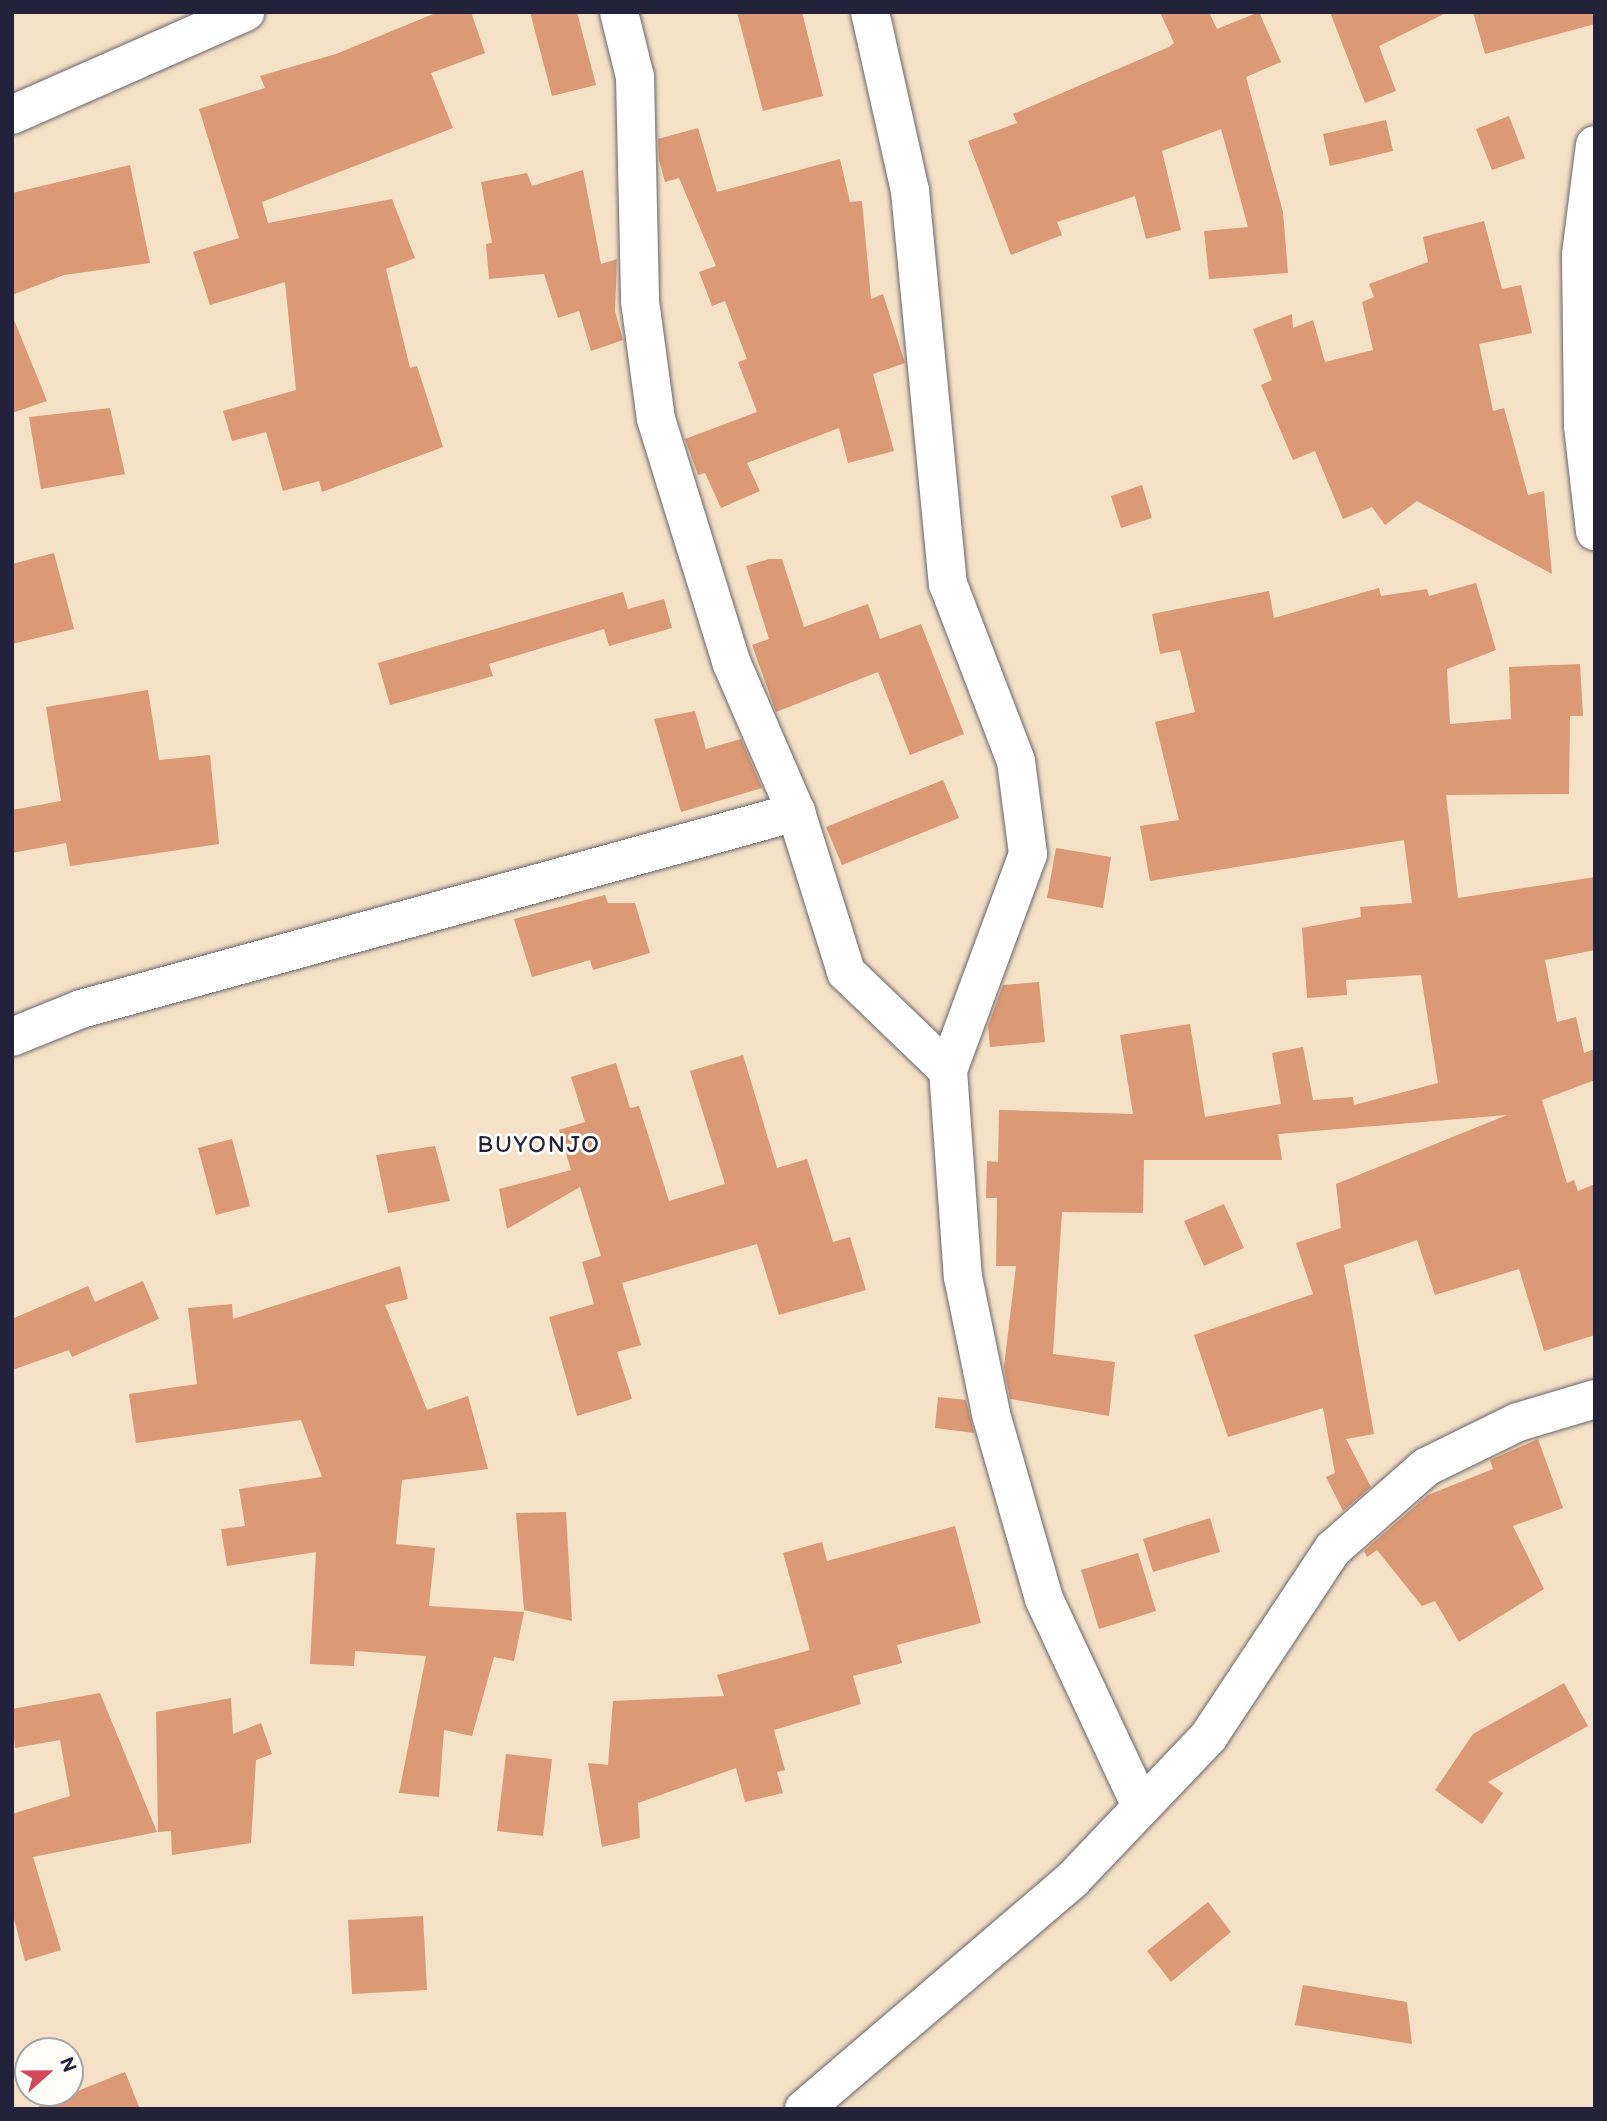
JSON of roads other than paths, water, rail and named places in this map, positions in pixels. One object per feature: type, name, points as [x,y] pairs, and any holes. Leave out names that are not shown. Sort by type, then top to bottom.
[{"type":"street","points":[[12,116],[245,12]]},
{"type":"street","points":[[619,12],[635,77],[640,301],[656,419],[732,664],[796,813],[846,972],[948,1070]]},
{"type":"street","points":[[870,12],[910,191],[948,584],[1016,761],[1028,854],[948,1070],[963,1277],[991,1414],[1044,1598],[1141,1806]]},
{"type":"street","points":[[1595,145],[1581,255],[1583,426],[1595,531]]},
{"type":"street","points":[[12,1037],[80,1009],[796,813]]},
{"type":"street","points":[[804,2109],[1073,1879],[1209,1736],[1333,1549],[1426,1467],[1518,1422],[1595,1399]]},
{"type":"district","name":"BUYONJO","points":[[539,1145]]}]
